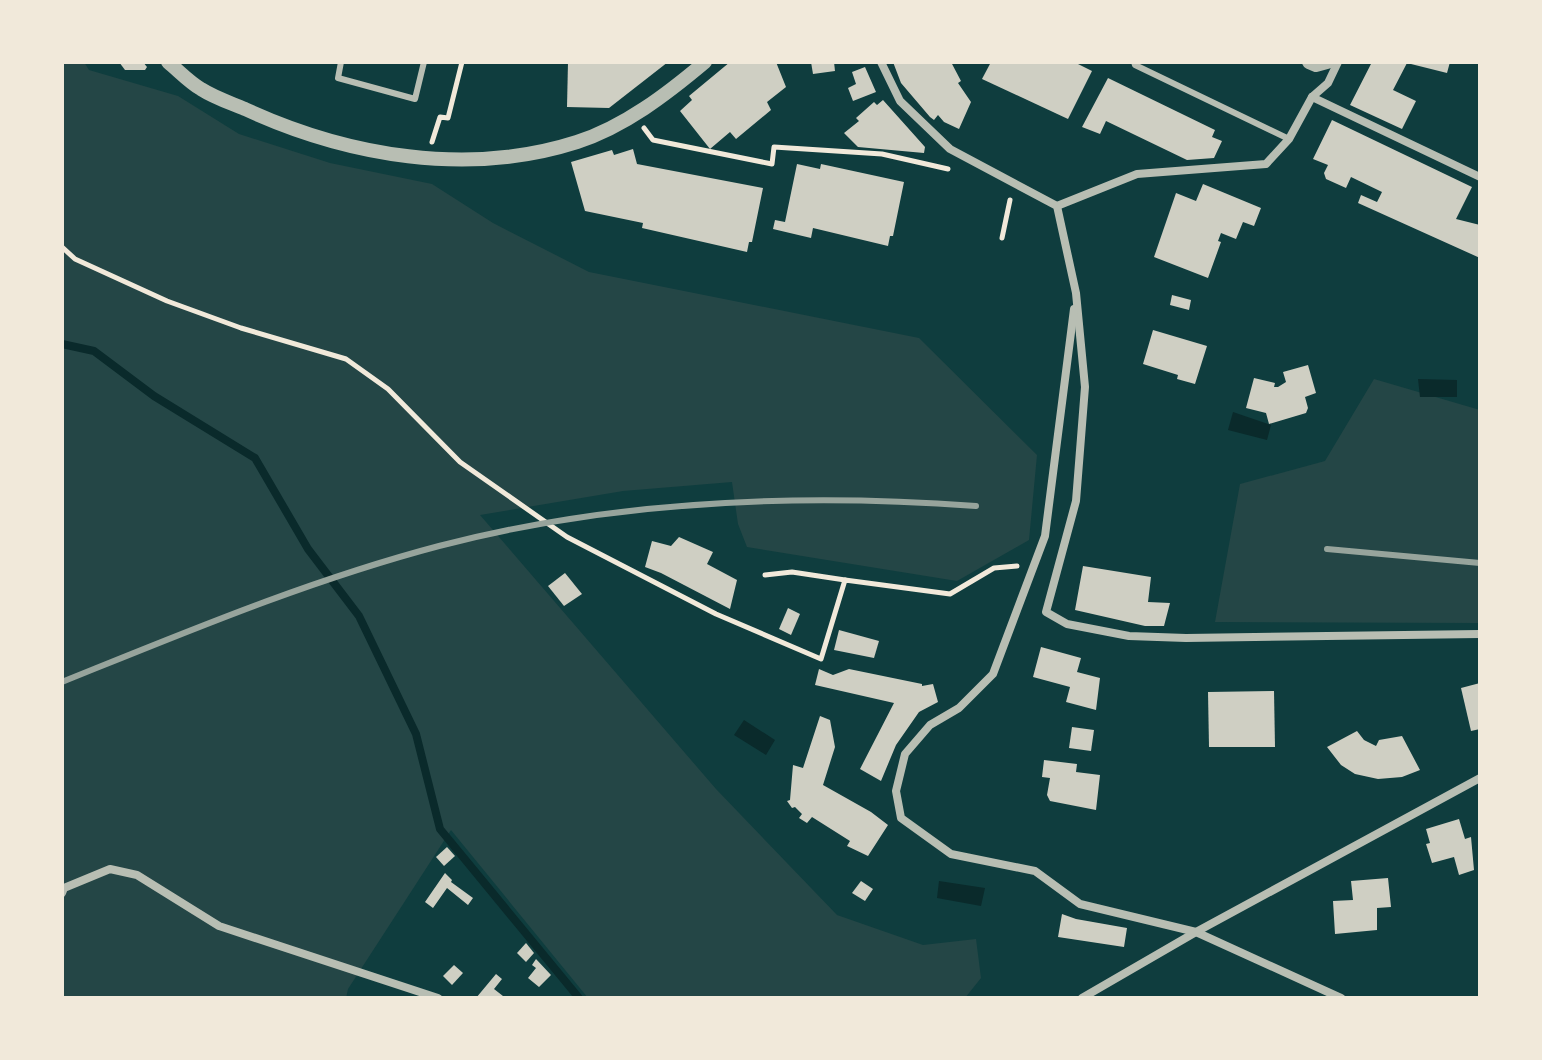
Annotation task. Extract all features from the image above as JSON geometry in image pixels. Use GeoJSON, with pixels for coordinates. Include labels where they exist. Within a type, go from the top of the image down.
{"type":"FeatureCollection","features":[{"type":"Feature","properties":{"kind":"street"},"geometry":{"type":"LineString","coordinates":[[168,62],[201,89],[275,123],[356,148],[411,157],[505,158],[578,142],[634,114],[673,89],[705,62]]}},
{"type":"Feature","properties":{"kind":"street"},"geometry":{"type":"LineString","coordinates":[[881,62],[900,101],[950,149],[1057,206],[1076,293],[1085,387],[1076,501],[1046,612],[1067,624],[1129,636],[1480,634]]}},
{"type":"Feature","properties":{"kind":"street"},"geometry":{"type":"LineString","coordinates":[[1057,206],[1137,174],[1266,164],[1289,139],[1312,97],[1328,83],[1338,62]]}},
{"type":"Feature","properties":{"kind":"street"},"geometry":{"type":"LineString","coordinates":[[1312,97],[1480,177]]}},
{"type":"Feature","properties":{"kind":"street"},"geometry":{"type":"LineString","coordinates":[[1076,293],[1045,536],[993,674],[959,708],[930,725],[905,754],[896,791],[901,818],[951,854],[1035,871],[1080,904],[1196,932],[1341,998]]}},
{"type":"Feature","properties":{"kind":"street"},"geometry":{"type":"LineString","coordinates":[[1082,998],[1196,932],[1480,778]]}},
{"type":"Feature","properties":{"kind":"street"},"geometry":{"type":"LineString","coordinates":[[63,890],[110,869],[137,875],[219,926],[438,998]]}},
{"type":"Feature","properties":{"kind":"lane"},"geometry":{"type":"LineString","coordinates":[[341,62],[338,78],[415,99],[424,62]]}},
{"type":"Feature","properties":{"kind":"lane"},"geometry":{"type":"LineString","coordinates":[[1134,62],[1289,139]]}},
{"type":"Feature","properties":{"kind":"path"},"geometry":{"type":"LineString","coordinates":[[432,142],[440,117],[448,118],[462,62]]}},
{"type":"Feature","properties":{"kind":"path"},"geometry":{"type":"LineString","coordinates":[[634,114],[653,140],[772,164],[774,147],[882,154],[958,170]]}},
{"type":"Feature","properties":{"kind":"path"},"geometry":{"type":"LineString","coordinates":[[998,193],[1011,201],[1002,238]]}},
{"type":"Feature","properties":{"kind":"path"},"geometry":{"type":"LineString","coordinates":[[62,247],[75,259],[167,301],[241,328],[346,359],[388,389],[460,462],[567,537],[716,614],[805,653],[821,659],[845,580]]}},
{"type":"Feature","properties":{"kind":"path"},"geometry":{"type":"LineString","coordinates":[[765,575],[792,572],[950,594],[994,568],[1034,565]]}},
{"type":"Feature","properties":{"kind":"shaded area"},"geometry":{"type":"Polygon","coordinates":[[[62,62],[84,62],[89,70],[178,96],[239,134],[330,163],[432,184],[493,223],[589,272],[919,338],[1037,455],[1029,540],[957,581],[747,547],[738,524],[732,482],[623,491],[480,515],[716,789],[837,915],[923,945],[976,939],[981,978],[965,998],[588,998],[451,830],[348,989],[346,998],[63,998],[62,62]]]}},
{"type":"Feature","properties":{"kind":"shaded area"},"geometry":{"type":"Polygon","coordinates":[[[1374,379],[1480,410],[1480,623],[1215,622],[1240,484],[1325,461],[1374,379]]]}},
{"type":"Feature","properties":{"kind":"shaded area"},"geometry":{"type":"Polygon","coordinates":[[[1418,379],[1457,380],[1457,397],[1420,397],[1418,379]]]}},
{"type":"Feature","properties":{"kind":"shaded area"},"geometry":{"type":"Polygon","coordinates":[[[1233,412],[1271,425],[1267,440],[1228,430],[1233,412]]]}},
{"type":"Feature","properties":{"kind":"shaded area"},"geometry":{"type":"Polygon","coordinates":[[[744,720],[775,740],[766,755],[734,735],[744,720]]]}},
{"type":"Feature","properties":{"kind":"shaded area"},"geometry":{"type":"Polygon","coordinates":[[[939,881],[985,888],[981,906],[937,898],[939,881]]]}},
{"type":"Feature","properties":{"kind":"building"},"geometry":{"type":"Polygon","coordinates":[[[119,62],[143,62],[147,67],[145,70],[125,70],[119,62]]]}},
{"type":"Feature","properties":{"kind":"building"},"geometry":{"type":"Polygon","coordinates":[[[568,62],[668,62],[609,108],[567,107],[568,62]]]}},
{"type":"Feature","properties":{"kind":"building"},"geometry":{"type":"Polygon","coordinates":[[[730,62],[776,62],[786,87],[767,102],[771,110],[736,139],[730,132],[710,149],[680,111],[692,100],[689,96],[730,62]]]}},
{"type":"Feature","properties":{"kind":"building"},"geometry":{"type":"Polygon","coordinates":[[[811,62],[834,62],[835,71],[813,74],[811,62]]]}},
{"type":"Feature","properties":{"kind":"building"},"geometry":{"type":"Polygon","coordinates":[[[893,62],[951,62],[961,81],[958,83],[971,102],[959,129],[944,122],[938,115],[934,120],[930,117],[901,83],[893,62]]]}},
{"type":"Feature","properties":{"kind":"building"},"geometry":{"type":"Polygon","coordinates":[[[991,62],[1074,62],[1092,71],[1068,119],[982,79],[991,62]]]}},
{"type":"Feature","properties":{"kind":"building"},"geometry":{"type":"Polygon","coordinates":[[[1372,62],[1450,62],[1447,73],[1407,63],[1393,90],[1416,101],[1402,129],[1350,105],[1372,62]]]}},
{"type":"Feature","properties":{"kind":"building"},"geometry":{"type":"Polygon","coordinates":[[[865,67],[876,92],[853,101],[848,88],[856,84],[852,72],[865,67]]]}},
{"type":"Feature","properties":{"kind":"building"},"geometry":{"type":"Polygon","coordinates":[[[1108,78],[1215,130],[1212,137],[1222,141],[1214,158],[1187,160],[1106,121],[1100,134],[1082,127],[1108,78]]]}},
{"type":"Feature","properties":{"kind":"building"},"geometry":{"type":"Polygon","coordinates":[[[883,100],[925,147],[924,153],[858,147],[844,133],[859,121],[856,118],[874,102],[877,105],[883,100]]]}},
{"type":"Feature","properties":{"kind":"building"},"geometry":{"type":"Polygon","coordinates":[[[1332,120],[1472,187],[1456,219],[1480,225],[1480,258],[1358,203],[1361,195],[1377,202],[1382,192],[1351,177],[1346,188],[1326,179],[1324,173],[1328,165],[1313,159],[1332,120]]]}},
{"type":"Feature","properties":{"kind":"building"},"geometry":{"type":"Polygon","coordinates":[[[633,149],[637,164],[763,188],[752,242],[749,242],[747,252],[642,228],[643,223],[585,211],[571,162],[612,150],[614,155],[633,149]]]}},
{"type":"Feature","properties":{"kind":"building"},"geometry":{"type":"Polygon","coordinates":[[[797,164],[820,169],[821,164],[904,182],[893,236],[890,236],[888,246],[813,228],[811,238],[773,229],[775,220],[785,222],[797,164]]]}},
{"type":"Feature","properties":{"kind":"building"},"geometry":{"type":"Polygon","coordinates":[[[1203,184],[1261,208],[1254,226],[1243,222],[1236,239],[1221,233],[1218,241],[1221,242],[1208,278],[1154,257],[1176,193],[1196,201],[1203,184]]]}},
{"type":"Feature","properties":{"kind":"building"},"geometry":{"type":"Polygon","coordinates":[[[1172,295],[1191,300],[1189,310],[1170,305],[1172,295]]]}},
{"type":"Feature","properties":{"kind":"building"},"geometry":{"type":"Polygon","coordinates":[[[1153,330],[1207,346],[1195,384],[1143,364],[1153,330]]]}},
{"type":"Feature","properties":{"kind":"building"},"geometry":{"type":"Polygon","coordinates":[[[1308,365],[1316,393],[1305,397],[1306,413],[1269,424],[1266,413],[1246,408],[1254,378],[1275,383],[1274,387],[1278,387],[1286,382],[1283,372],[1308,365]]]}},
{"type":"Feature","properties":{"kind":"building"},"geometry":{"type":"Polygon","coordinates":[[[679,537],[713,552],[707,564],[737,580],[730,609],[645,567],[652,541],[671,546],[679,537]]]}},
{"type":"Feature","properties":{"kind":"building"},"geometry":{"type":"Polygon","coordinates":[[[1083,566],[1151,577],[1148,602],[1170,603],[1164,626],[1145,626],[1075,610],[1083,566]]]}},
{"type":"Feature","properties":{"kind":"building"},"geometry":{"type":"Polygon","coordinates":[[[565,573],[582,594],[564,606],[548,586],[565,573]]]}},
{"type":"Feature","properties":{"kind":"building"},"geometry":{"type":"Polygon","coordinates":[[[788,608],[800,614],[791,635],[779,629],[788,608]]]}},
{"type":"Feature","properties":{"kind":"building"},"geometry":{"type":"Polygon","coordinates":[[[839,630],[879,641],[874,658],[834,650],[839,630]]]}},
{"type":"Feature","properties":{"kind":"building"},"geometry":{"type":"Polygon","coordinates":[[[1041,647],[1081,658],[1077,672],[1100,678],[1096,710],[1066,702],[1070,687],[1033,677],[1041,647]]]}},
{"type":"Feature","properties":{"kind":"building"},"geometry":{"type":"Polygon","coordinates":[[[819,669],[833,675],[849,669],[922,686],[933,684],[938,702],[919,712],[896,745],[881,781],[860,769],[894,703],[815,685],[819,669]]]}},
{"type":"Feature","properties":{"kind":"building"},"geometry":{"type":"Polygon","coordinates":[[[1480,683],[1480,729],[1471,731],[1461,688],[1480,683]]]}},
{"type":"Feature","properties":{"kind":"building"},"geometry":{"type":"Polygon","coordinates":[[[1274,691],[1275,747],[1209,747],[1208,692],[1274,691]]]}},
{"type":"Feature","properties":{"kind":"building"},"geometry":{"type":"Polygon","coordinates":[[[820,716],[830,720],[835,747],[823,785],[888,825],[868,856],[847,846],[850,841],[812,817],[807,823],[799,818],[802,814],[787,801],[790,800],[793,765],[803,768],[820,716]]]}},
{"type":"Feature","properties":{"kind":"building"},"geometry":{"type":"Polygon","coordinates":[[[1072,727],[1094,730],[1091,751],[1069,748],[1072,727]]]}},
{"type":"Feature","properties":{"kind":"building"},"geometry":{"type":"Polygon","coordinates":[[[1357,731],[1364,740],[1376,746],[1379,740],[1402,736],[1420,770],[1402,777],[1378,779],[1355,774],[1341,765],[1327,747],[1357,731]]]}},
{"type":"Feature","properties":{"kind":"building"},"geometry":{"type":"Polygon","coordinates":[[[1044,760],[1077,764],[1076,772],[1100,775],[1096,810],[1050,801],[1047,795],[1050,778],[1042,777],[1044,760]]]}},
{"type":"Feature","properties":{"kind":"building"},"geometry":{"type":"Polygon","coordinates":[[[1459,819],[1465,839],[1471,837],[1474,870],[1459,875],[1454,857],[1432,863],[1426,844],[1430,843],[1426,829],[1459,819]]]}},
{"type":"Feature","properties":{"kind":"building"},"geometry":{"type":"Polygon","coordinates":[[[447,847],[455,856],[444,866],[436,857],[447,847]]]}},
{"type":"Feature","properties":{"kind":"building"},"geometry":{"type":"Polygon","coordinates":[[[445,873],[451,882],[473,898],[468,905],[447,888],[433,908],[425,902],[445,873]]]}},
{"type":"Feature","properties":{"kind":"building"},"geometry":{"type":"Polygon","coordinates":[[[1388,878],[1391,907],[1377,908],[1377,930],[1335,934],[1333,901],[1353,900],[1351,881],[1388,878]]]}},
{"type":"Feature","properties":{"kind":"building"},"geometry":{"type":"Polygon","coordinates":[[[861,881],[873,889],[865,901],[852,893],[861,881]]]}},
{"type":"Feature","properties":{"kind":"building"},"geometry":{"type":"Polygon","coordinates":[[[1062,914],[1127,928],[1124,947],[1058,937],[1062,914]]]}},
{"type":"Feature","properties":{"kind":"building"},"geometry":{"type":"Polygon","coordinates":[[[526,943],[534,953],[526,962],[517,953],[526,943]]]}},
{"type":"Feature","properties":{"kind":"building"},"geometry":{"type":"Polygon","coordinates":[[[536,959],[551,975],[539,987],[528,978],[536,968],[532,965],[536,959]]]}},
{"type":"Feature","properties":{"kind":"building"},"geometry":{"type":"Polygon","coordinates":[[[454,965],[463,973],[452,985],[443,976],[454,965]]]}},
{"type":"Feature","properties":{"kind":"building"},"geometry":{"type":"Polygon","coordinates":[[[496,974],[502,979],[494,989],[503,996],[476,998],[496,974]]]}},
{"type":"Feature","properties":{"kind":"waterway"},"geometry":{"type":"LineString","coordinates":[[62,344],[94,351],[154,396],[255,458],[308,549],[359,616],[416,734],[440,829],[579,998]]}},
{"type":"Feature","properties":{"kind":"railway"},"geometry":{"type":"LineString","coordinates":[[62,682],[249,608],[343,575],[439,546],[505,531],[572,519],[706,504],[841,500],[976,506]]}},
{"type":"Feature","properties":{"kind":"railway"},"geometry":{"type":"LineString","coordinates":[[1327,549],[1480,563]]}}]}
